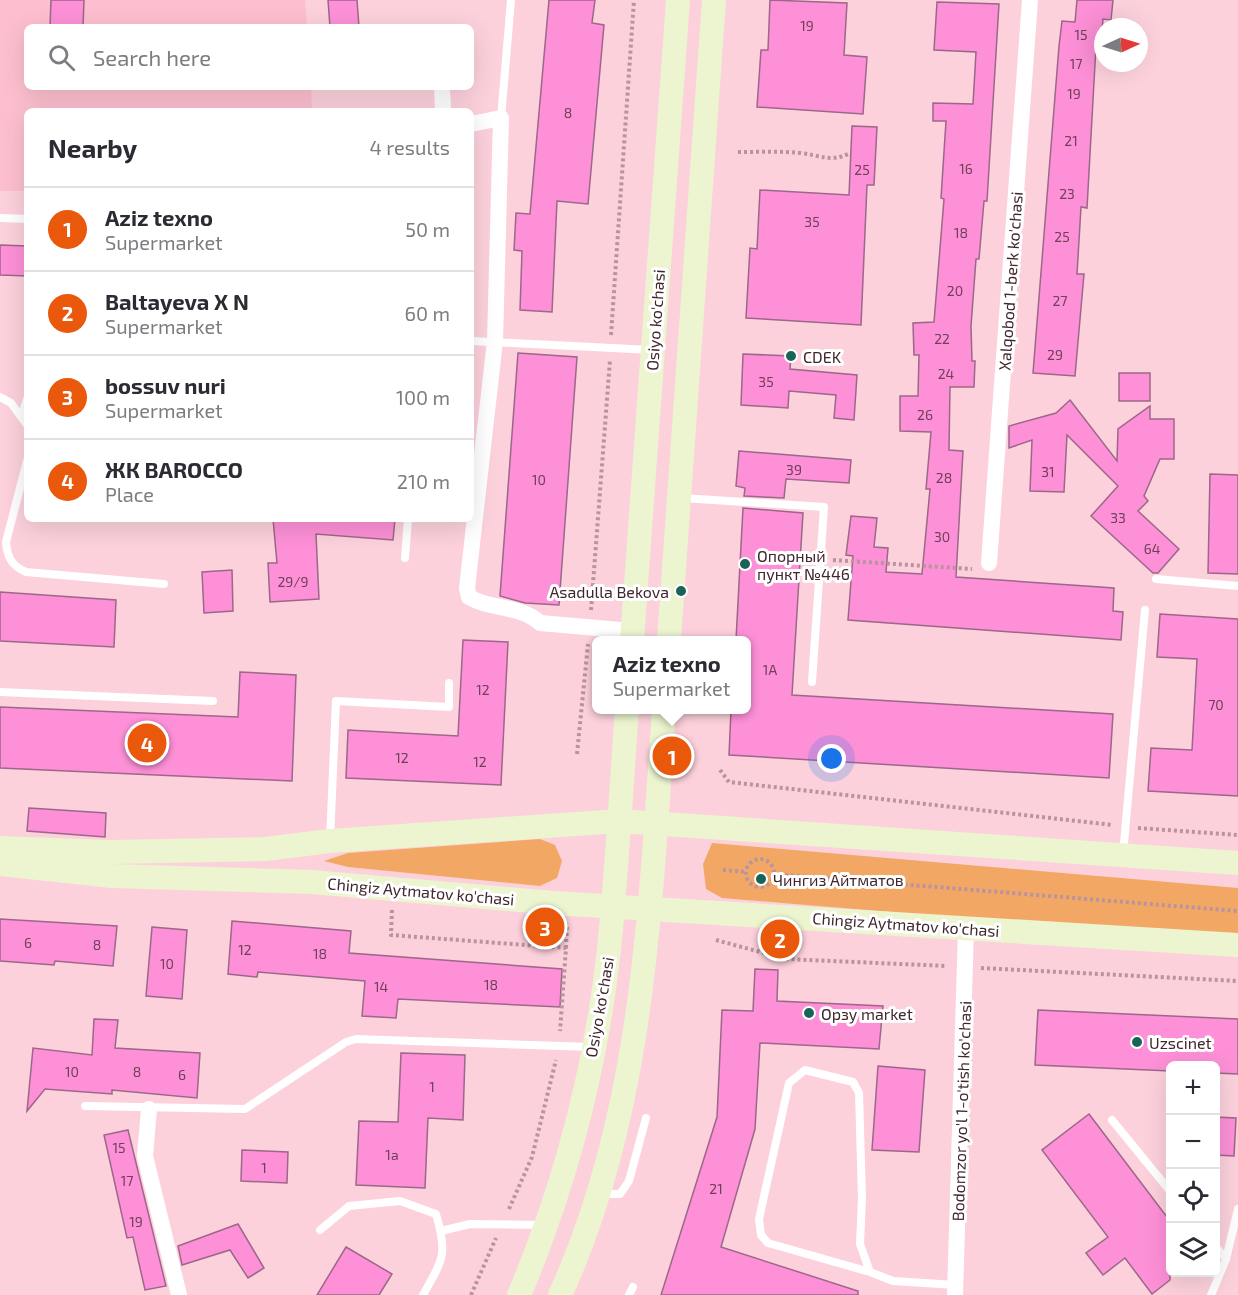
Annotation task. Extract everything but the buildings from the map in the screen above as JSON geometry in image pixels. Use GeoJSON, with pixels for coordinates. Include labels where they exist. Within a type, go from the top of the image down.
{"type":"FeatureCollection","features":[{"type":"Feature","properties":{"kind":"main road","name":"Osiyo ko'chasi"},"geometry":{"type":"LineString","coordinates":[[632,636],[678,0]]}},
{"type":"Feature","properties":{"kind":"main road"},"geometry":{"type":"LineString","coordinates":[[669,636],[714,0]]}},
{"type":"Feature","properties":{"kind":"main road","name":"Osiyo ko'chasi"},"geometry":{"type":"LineString","coordinates":[[519,1295],[547,1225],[567,1160],[604,984],[613,906],[627,714]]}},
{"type":"Feature","properties":{"kind":"main road"},"geometry":{"type":"LineString","coordinates":[[560,1295],[598,1195],[620,1114],[630,1062],[643,977],[650,908],[664,714]]}},
{"type":"Feature","properties":{"kind":"main road"},"geometry":{"type":"LineString","coordinates":[[0,848],[122,852],[266,849],[321,842],[618,822],[1238,863]]}},
{"type":"Feature","properties":{"kind":"main road"},"geometry":{"type":"LineString","coordinates":[[312,882],[301,873],[297,861],[302,850],[321,842]]}},
{"type":"Feature","properties":{"kind":"main road","name":"Chingiz Aytmatov ko'chasi"},"geometry":{"type":"LineString","coordinates":[[0,864],[112,876],[312,882],[613,906],[1238,945]]}},
{"type":"Feature","properties":{"kind":"street","name":"Xalqobod 1-berk ko'chasi"},"geometry":{"type":"LineString","coordinates":[[989,563],[1030,0]]}},
{"type":"Feature","properties":{"kind":"street"},"geometry":{"type":"LineString","coordinates":[[442,90],[443,108]]}},
{"type":"Feature","properties":{"kind":"street"},"geometry":{"type":"LineString","coordinates":[[474,123],[501,118],[495,341],[467,588],[469,597],[479,603],[531,615],[540,623],[590,627],[632,636]]}},
{"type":"Feature","properties":{"kind":"street","name":"Bodomzor yo'l 1-o'tish ko'chasi"},"geometry":{"type":"LineString","coordinates":[[955,1290],[966,928]]}},
{"type":"Feature","properties":{"kind":"street"},"geometry":{"type":"LineString","coordinates":[[149,1109],[145,1156],[179,1295]]}},
{"type":"Feature","properties":{"kind":"lane"},"geometry":{"type":"LineString","coordinates":[[501,118],[511,0]]}},
{"type":"Feature","properties":{"kind":"lane"},"geometry":{"type":"LineString","coordinates":[[0,218],[24,219]]}},
{"type":"Feature","properties":{"kind":"lane"},"geometry":{"type":"LineString","coordinates":[[474,341],[653,350]]}},
{"type":"Feature","properties":{"kind":"lane"},"geometry":{"type":"LineString","coordinates":[[0,398],[11,403],[24,419]]}},
{"type":"Feature","properties":{"kind":"lane"},"geometry":{"type":"LineString","coordinates":[[22,415],[24,409]]}},
{"type":"Feature","properties":{"kind":"lane"},"geometry":{"type":"LineString","coordinates":[[24,473],[6,542],[7,552],[17,568],[26,572],[164,584]]}},
{"type":"Feature","properties":{"kind":"lane"},"geometry":{"type":"LineString","coordinates":[[679,497],[824,507],[812,682]]}},
{"type":"Feature","properties":{"kind":"lane"},"geometry":{"type":"LineString","coordinates":[[405,558],[408,522]]}},
{"type":"Feature","properties":{"kind":"lane"},"geometry":{"type":"LineString","coordinates":[[1156,579],[1238,586]]}},
{"type":"Feature","properties":{"kind":"lane"},"geometry":{"type":"LineString","coordinates":[[1123,855],[1145,610]]}},
{"type":"Feature","properties":{"kind":"lane"},"geometry":{"type":"LineString","coordinates":[[321,842],[336,700],[449,707],[449,684]]}},
{"type":"Feature","properties":{"kind":"lane"},"geometry":{"type":"LineString","coordinates":[[0,692],[213,700]]}},
{"type":"Feature","properties":{"kind":"lane"},"geometry":{"type":"LineString","coordinates":[[85,1106],[149,1109],[245,1108],[346,1042],[356,1039],[592,1047]]}},
{"type":"Feature","properties":{"kind":"lane"},"geometry":{"type":"LineString","coordinates":[[870,1272],[860,1244],[862,1198],[859,1093],[853,1082],[805,1070],[789,1083],[759,1219],[761,1235],[768,1243],[870,1272],[893,1281],[955,1290]]}},
{"type":"Feature","properties":{"kind":"lane"},"geometry":{"type":"LineString","coordinates":[[598,1195],[620,1194],[629,1181],[646,1118]]}},
{"type":"Feature","properties":{"kind":"lane"},"geometry":{"type":"LineString","coordinates":[[1112,1120],[1166,1186]]}},
{"type":"Feature","properties":{"kind":"lane"},"geometry":{"type":"LineString","coordinates":[[320,1230],[348,1206],[400,1201],[436,1214],[444,1242],[440,1264],[423,1295]]}},
{"type":"Feature","properties":{"kind":"lane"},"geometry":{"type":"LineString","coordinates":[[1211,1295],[1226,1259],[1238,1209]]}},
{"type":"Feature","properties":{"kind":"lane"},"geometry":{"type":"LineString","coordinates":[[441,1231],[470,1224],[547,1225]]}},
{"type":"Feature","properties":{"kind":"lane"},"geometry":{"type":"LineString","coordinates":[[1220,1252],[1226,1259]]}},
{"type":"Feature","properties":{"kind":"path"},"geometry":{"type":"LineString","coordinates":[[577,754],[590,627],[634,0]]}},
{"type":"Feature","properties":{"kind":"path"},"geometry":{"type":"LineString","coordinates":[[738,152],[802,153],[826,160],[841,158],[850,153]]}},
{"type":"Feature","properties":{"kind":"path"},"geometry":{"type":"LineString","coordinates":[[820,560],[988,570],[989,563]]}},
{"type":"Feature","properties":{"kind":"path"},"geometry":{"type":"LineString","coordinates":[[720,770],[729,782],[1126,827],[1238,835]]}},
{"type":"Feature","properties":{"kind":"path"},"geometry":{"type":"LineString","coordinates":[[746,872],[752,861],[760,859],[768,862],[773,874]]}},
{"type":"Feature","properties":{"kind":"path"},"geometry":{"type":"LineString","coordinates":[[723,870],[746,872]]}},
{"type":"Feature","properties":{"kind":"path"},"geometry":{"type":"LineString","coordinates":[[746,872],[750,882],[757,886],[766,885],[773,874]]}},
{"type":"Feature","properties":{"kind":"path"},"geometry":{"type":"LineString","coordinates":[[773,874],[1238,911]]}},
{"type":"Feature","properties":{"kind":"path"},"geometry":{"type":"LineString","coordinates":[[566,948],[567,921]]}},
{"type":"Feature","properties":{"kind":"shaded area"},"geometry":{"type":"Polygon","coordinates":[[[0,0],[305,0],[307,24],[24,24],[24,90],[311,90],[312,108],[24,108],[24,191],[0,191],[0,0]]]}},
{"type":"Feature","properties":{"kind":"shaded area"},"geometry":{"type":"Polygon","coordinates":[[[540,839],[555,845],[562,861],[557,878],[540,886],[348,867],[324,861],[348,853],[540,839]]]}},
{"type":"Feature","properties":{"kind":"shaded area"},"geometry":{"type":"Polygon","coordinates":[[[712,843],[1238,888],[1238,935],[951,917],[722,898],[706,889],[703,864],[712,843]]]}},
{"type":"Feature","properties":{"kind":"place","name":"CDEK"},"geometry":{"type":"Point","coordinates":[791,356]}},
{"type":"Feature","properties":{"kind":"place","name":"Опорный пункт №446"},"geometry":{"type":"Point","coordinates":[745,564]}},
{"type":"Feature","properties":{"kind":"place","name":"Asadulla Bekova"},"geometry":{"type":"Point","coordinates":[681,591]}},
{"type":"Feature","properties":{"kind":"place","name":"ЖК BAROCCO"},"geometry":{"type":"Point","coordinates":[147,743]}},
{"type":"Feature","properties":{"kind":"place","name":"Aziz texno"},"geometry":{"type":"Point","coordinates":[672,756]}},
{"type":"Feature","properties":{"kind":"place","name":"Чингиз Айтматов"},"geometry":{"type":"Point","coordinates":[761,879]}},
{"type":"Feature","properties":{"kind":"place","name":"bossuv nuri"},"geometry":{"type":"Point","coordinates":[545,927]}},
{"type":"Feature","properties":{"kind":"place","name":"Baltayeva X N"},"geometry":{"type":"Point","coordinates":[780,939]}},
{"type":"Feature","properties":{"kind":"place","name":"Орзу market"},"geometry":{"type":"Point","coordinates":[809,1013]}},
{"type":"Feature","properties":{"kind":"place","name":"Uzscinet"},"geometry":{"type":"Point","coordinates":[1137,1042]}}]}
